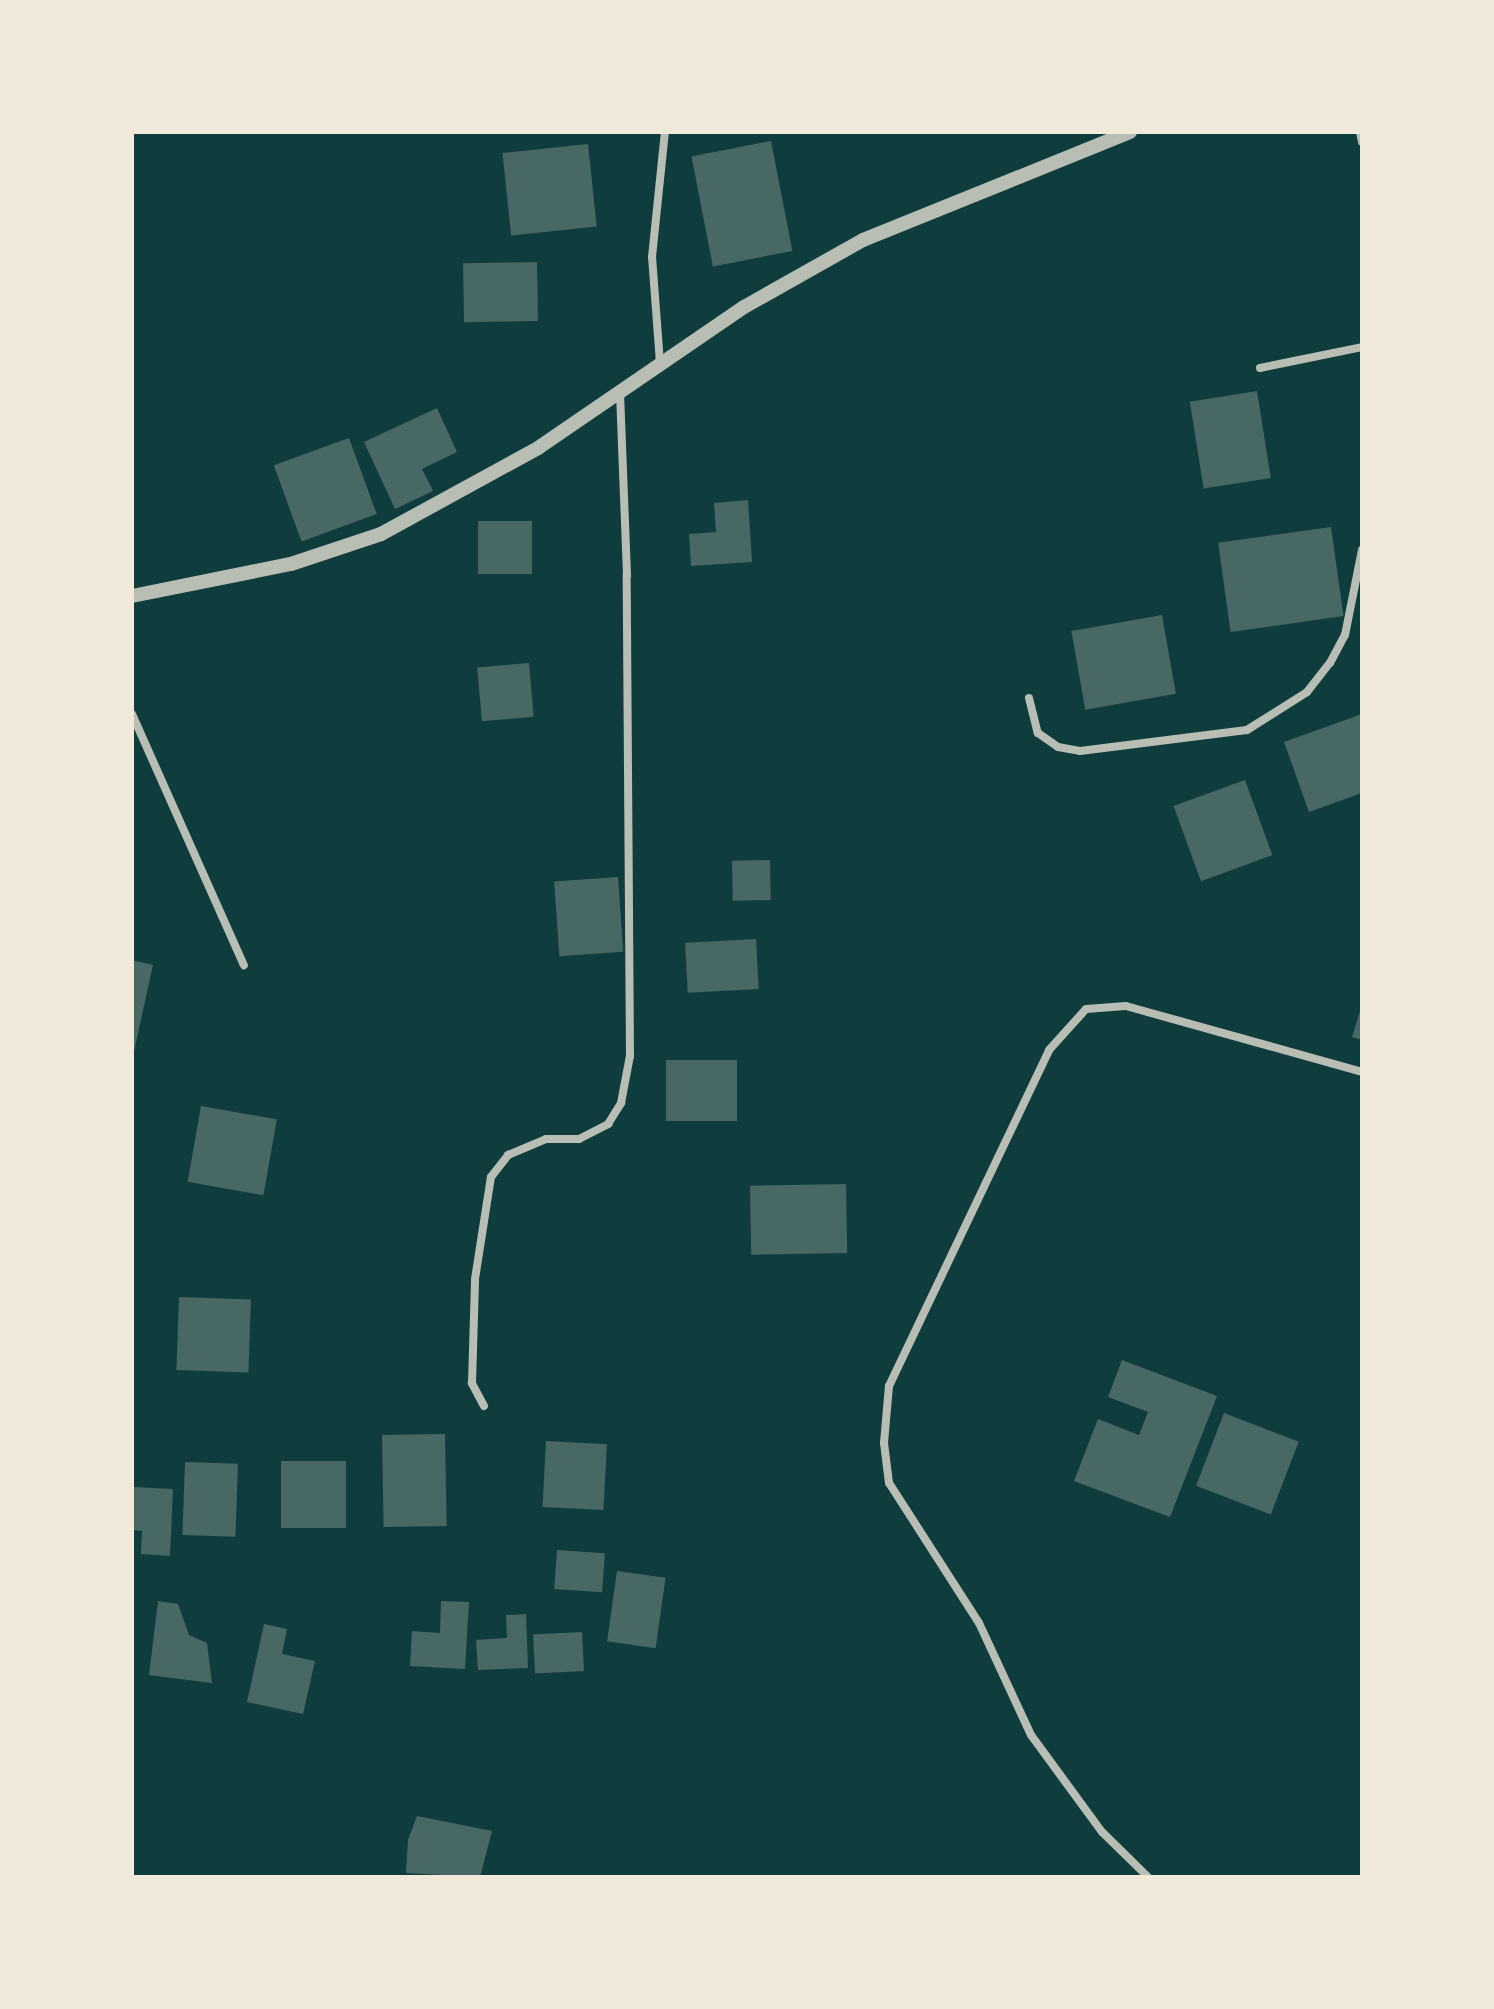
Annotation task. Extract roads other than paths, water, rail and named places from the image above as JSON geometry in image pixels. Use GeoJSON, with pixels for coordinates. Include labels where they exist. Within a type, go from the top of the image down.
{"type":"FeatureCollection","features":[{"type":"Feature","properties":{"kind":"street"},"geometry":{"type":"LineString","coordinates":[[660,363],[652,257],[665,132]]}},
{"type":"Feature","properties":{"kind":"street"},"geometry":{"type":"LineString","coordinates":[[132,596],[291,564],[381,534],[538,448],[744,307],[863,240],[1130,132]]}},
{"type":"Feature","properties":{"kind":"street"},"geometry":{"type":"LineString","coordinates":[[1360,132],[1362,142]]}},
{"type":"Feature","properties":{"kind":"street"},"geometry":{"type":"LineString","coordinates":[[1260,368],[1362,347]]}},
{"type":"Feature","properties":{"kind":"street"},"geometry":{"type":"LineString","coordinates":[[484,1406],[472,1383],[475,1279],[491,1177],[508,1155],[546,1139],[579,1139],[608,1124],[621,1103],[630,1056],[627,575],[620,389]]}},
{"type":"Feature","properties":{"kind":"street"},"geometry":{"type":"LineString","coordinates":[[1029,698],[1038,733],[1058,747],[1080,751],[1247,730],[1307,692],[1330,663],[1345,635],[1362,550]]}},
{"type":"Feature","properties":{"kind":"street"},"geometry":{"type":"LineString","coordinates":[[132,714],[244,965]]}},
{"type":"Feature","properties":{"kind":"street"},"geometry":{"type":"LineString","coordinates":[[1148,1877],[1102,1832],[1031,1735],[979,1623],[889,1483],[884,1443],[889,1386],[1049,1050],[1086,1009],[1126,1006],[1362,1072]]}}]}
